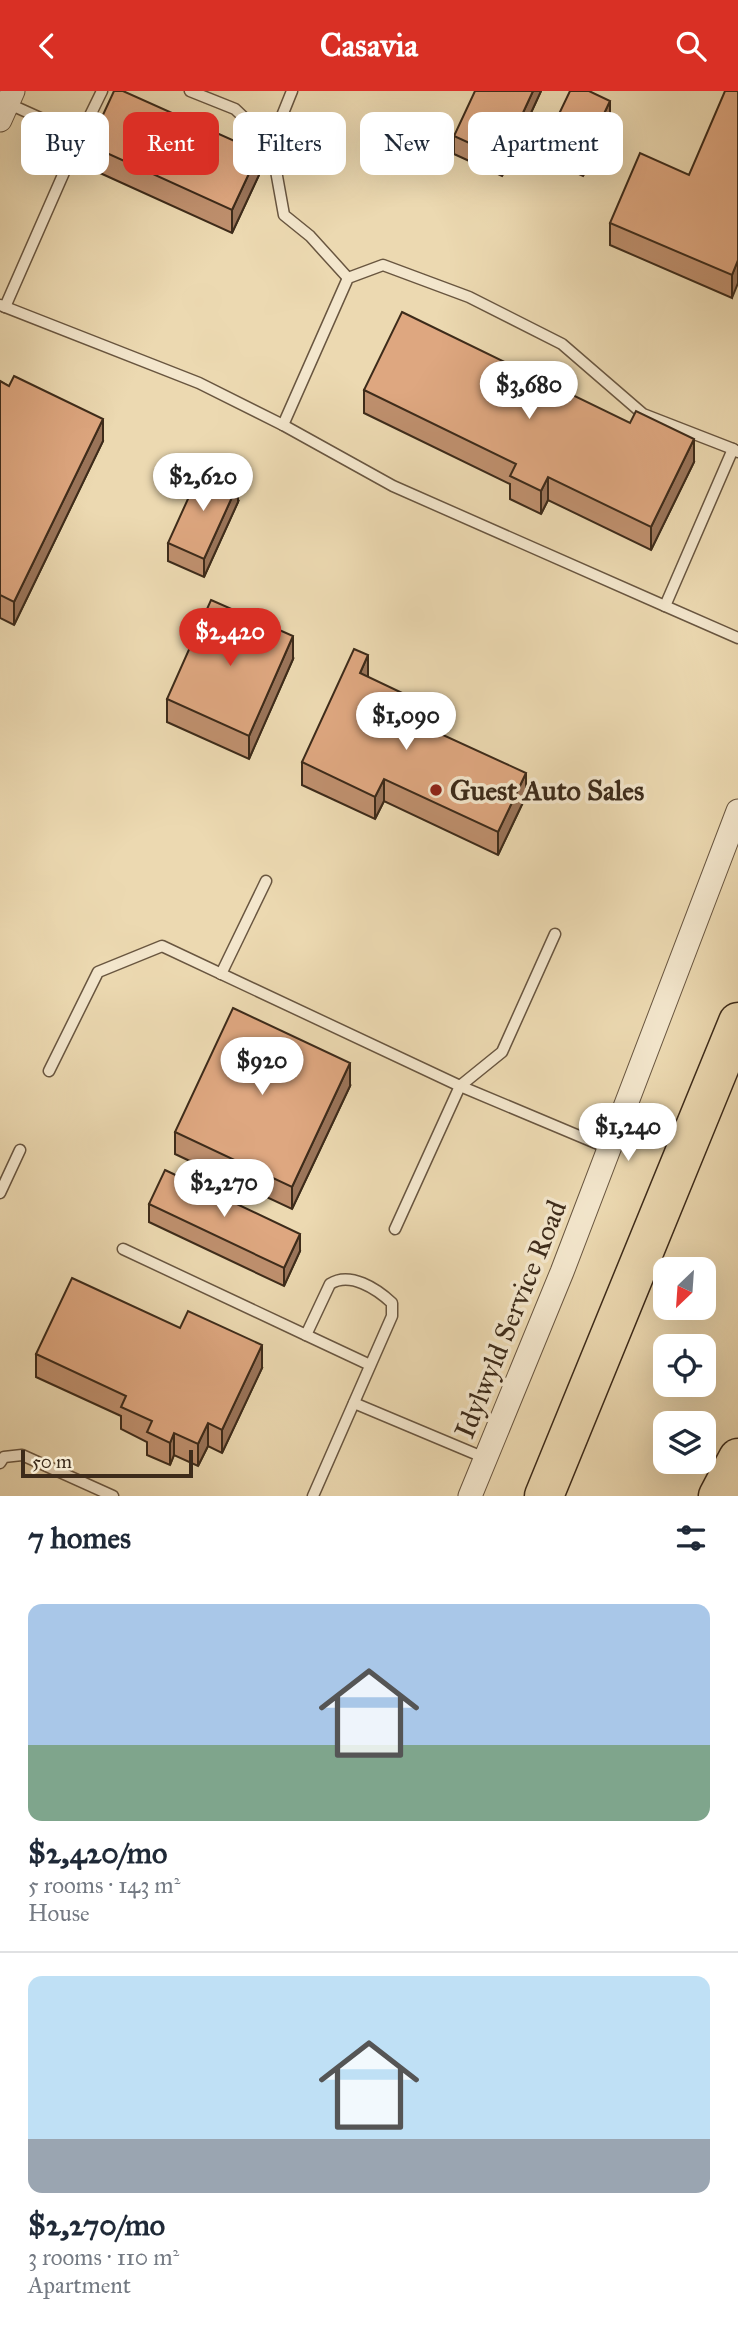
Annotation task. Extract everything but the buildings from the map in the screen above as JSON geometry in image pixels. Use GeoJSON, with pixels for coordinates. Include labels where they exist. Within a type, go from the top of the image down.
{"type":"FeatureCollection","features":[{"type":"Feature","properties":{"kind":"highway"},"geometry":{"type":"LineString","coordinates":[[544,1496],[738,1022]]}},
{"type":"Feature","properties":{"kind":"highway"},"geometry":{"type":"LineString","coordinates":[[718,1496],[738,1458]]}},
{"type":"Feature","properties":{"kind":"street","name":"Idylwyld Service Road"},"geometry":{"type":"LineString","coordinates":[[470,1496],[562,1272],[738,811]]}},
{"type":"Feature","properties":{"kind":"lane"},"geometry":{"type":"LineString","coordinates":[[92,112],[102,91]]}},
{"type":"Feature","properties":{"kind":"lane"},"geometry":{"type":"LineString","coordinates":[[190,91],[238,112]]}},
{"type":"Feature","properties":{"kind":"lane"},"geometry":{"type":"LineString","coordinates":[[284,112],[292,91]]}},
{"type":"Feature","properties":{"kind":"lane"},"geometry":{"type":"LineString","coordinates":[[7,105],[23,112]]}},
{"type":"Feature","properties":{"kind":"lane"},"geometry":{"type":"LineString","coordinates":[[62,175],[3,306],[199,383],[283,425],[393,487],[738,638]]}},
{"type":"Feature","properties":{"kind":"lane"},"geometry":{"type":"LineString","coordinates":[[277,175],[284,215],[310,236],[348,278]]}},
{"type":"Feature","properties":{"kind":"lane"},"geometry":{"type":"LineString","coordinates":[[283,425],[348,278],[383,265],[469,297],[562,344],[643,414],[735,450],[665,606]]}},
{"type":"Feature","properties":{"kind":"lane"},"geometry":{"type":"LineString","coordinates":[[221,974],[266,881]]}},
{"type":"Feature","properties":{"kind":"lane"},"geometry":{"type":"LineString","coordinates":[[395,1229],[460,1086],[502,1052],[555,934]]}},
{"type":"Feature","properties":{"kind":"lane"},"geometry":{"type":"LineString","coordinates":[[48,1071],[98,972],[162,946],[460,1086],[610,1149]]}},
{"type":"Feature","properties":{"kind":"lane"},"geometry":{"type":"LineString","coordinates":[[0,1193],[20,1150]]}},
{"type":"Feature","properties":{"kind":"lane"},"geometry":{"type":"LineString","coordinates":[[123,1249],[370,1365]]}},
{"type":"Feature","properties":{"kind":"lane"},"geometry":{"type":"LineString","coordinates":[[306,1335],[330,1284],[338,1279],[349,1278],[381,1293],[393,1303],[392,1316],[313,1496]]}},
{"type":"Feature","properties":{"kind":"lane"},"geometry":{"type":"LineString","coordinates":[[354,1403],[485,1458]]}},
{"type":"Feature","properties":{"kind":"lane"},"geometry":{"type":"LineString","coordinates":[[0,1463],[4,1457],[22,1455],[113,1496]]}},
{"type":"Feature","properties":{"kind":"place","name":"Guest Auto Sales"},"geometry":{"type":"Point","coordinates":[436,790]}}]}
